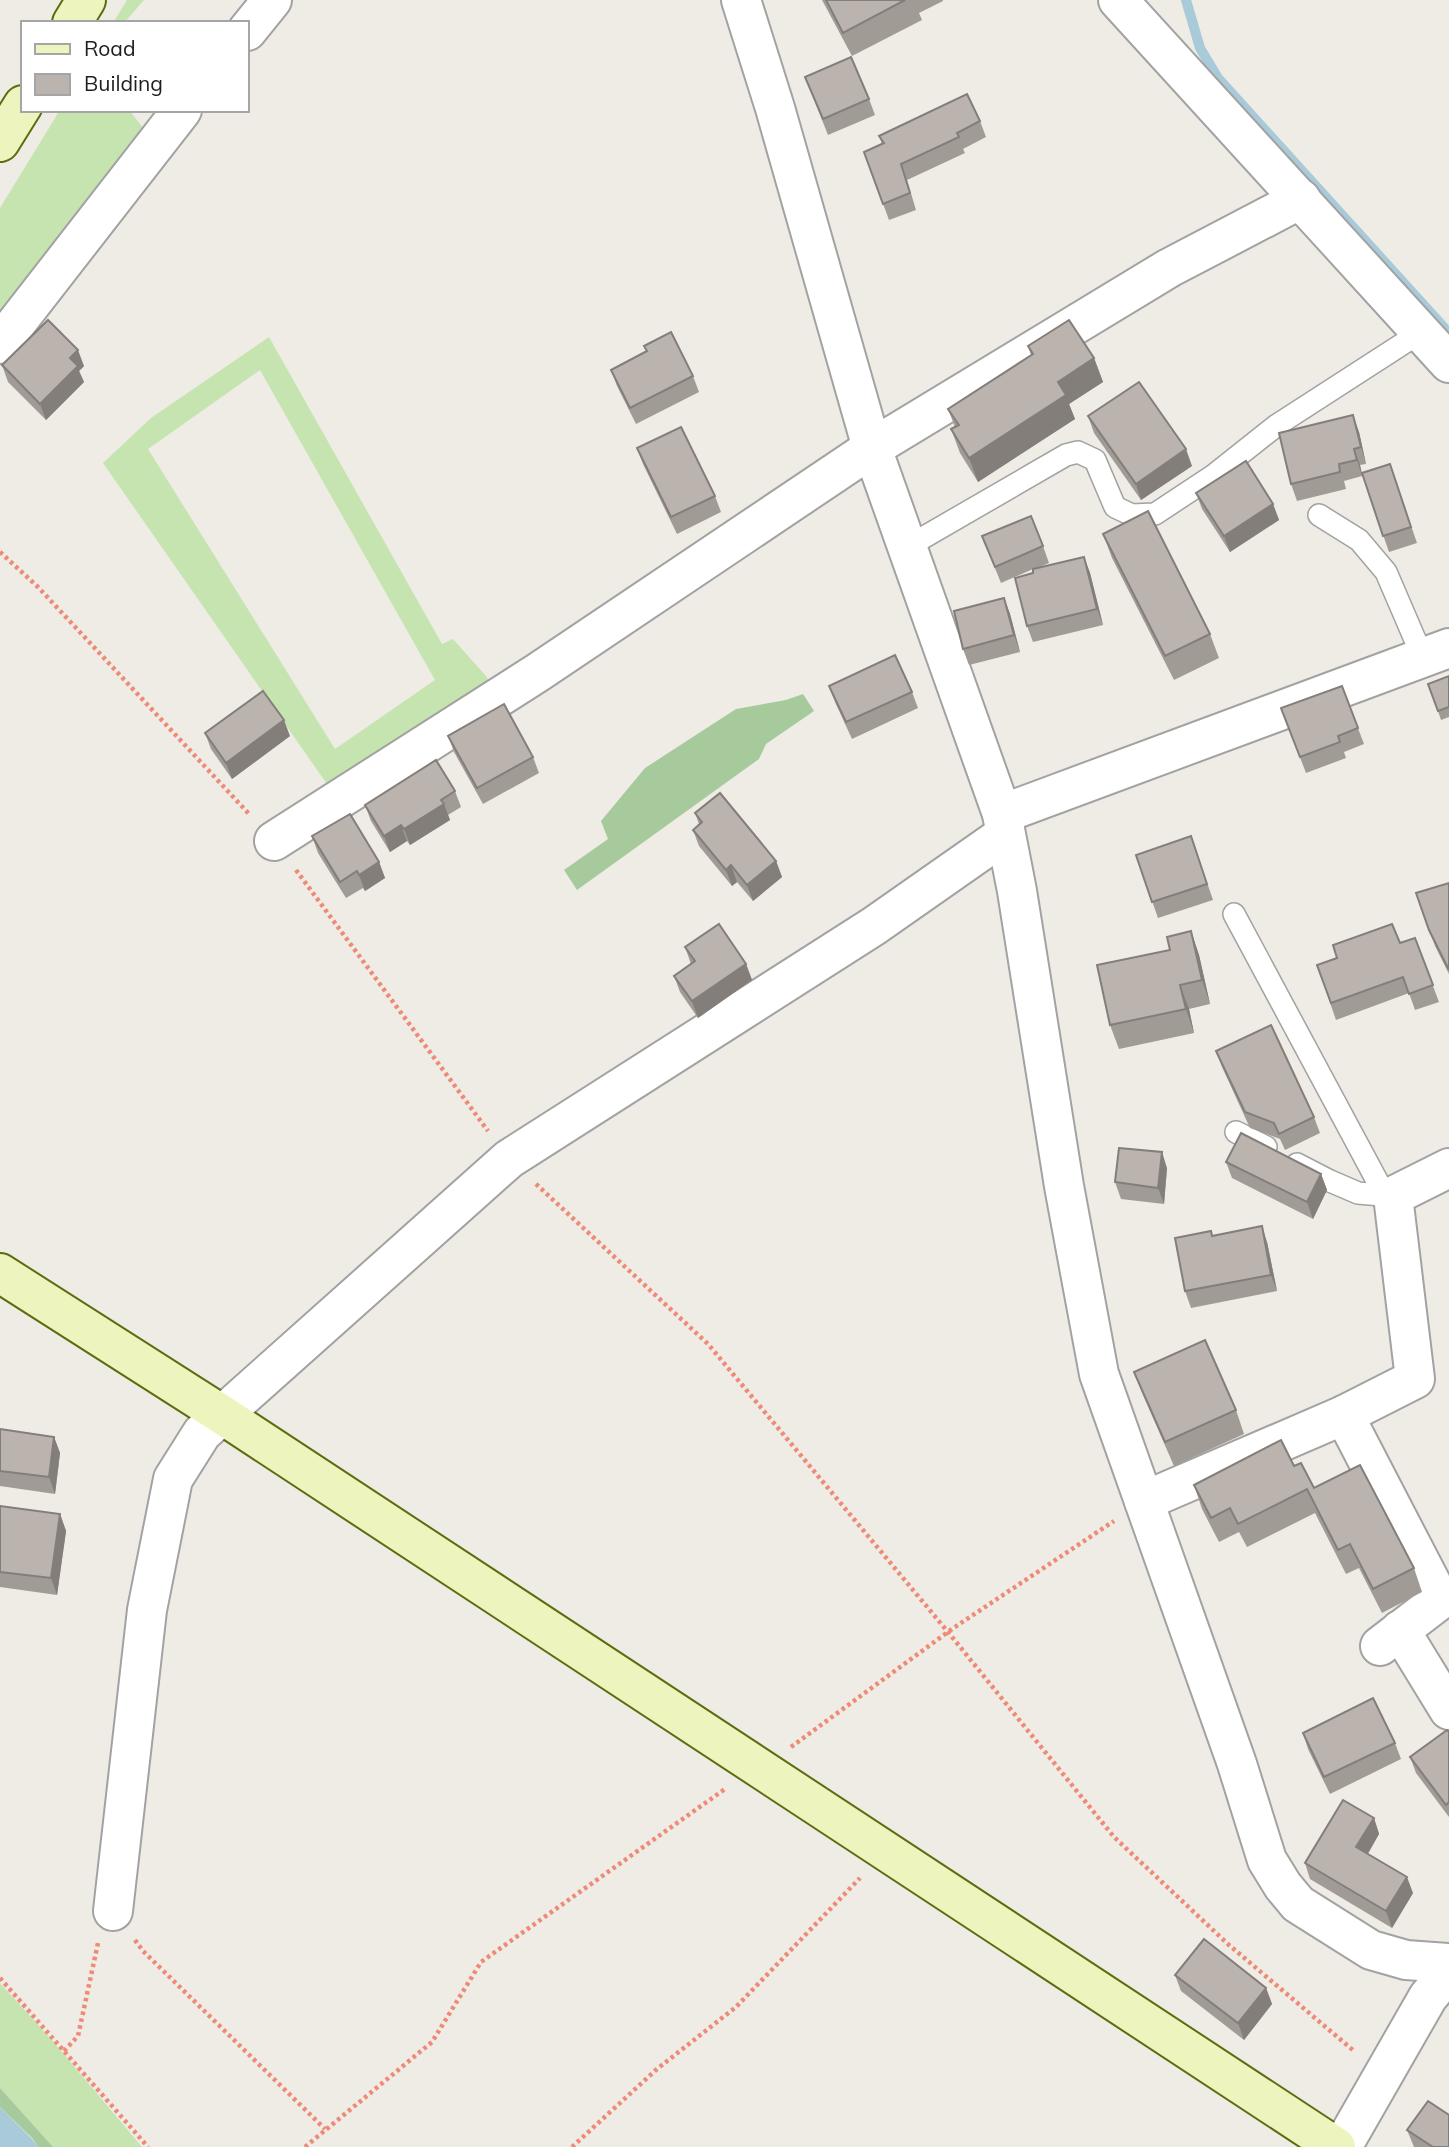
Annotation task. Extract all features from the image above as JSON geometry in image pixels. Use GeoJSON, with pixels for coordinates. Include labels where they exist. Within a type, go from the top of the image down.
{"type":"FeatureCollection","features":[{"type":"Feature","properties":{"kind":"street"},"geometry":{"type":"LineString","coordinates":[[73,21],[86,0]]}},
{"type":"Feature","properties":{"kind":"street"},"geometry":{"type":"LineString","coordinates":[[248,30],[272,0]]}},
{"type":"Feature","properties":{"kind":"street"},"geometry":{"type":"LineString","coordinates":[[741,0],[775,108],[872,448],[1003,825],[1017,891],[1064,1186],[1099,1374],[1237,1763],[1267,1860],[1298,1904],[1371,1950],[1406,1960],[1449,1963]]}},
{"type":"Feature","properties":{"kind":"street"},"geometry":{"type":"LineString","coordinates":[[1118,0],[1449,363]]}},
{"type":"Feature","properties":{"kind":"street"},"geometry":{"type":"LineString","coordinates":[[0,142],[21,108]]}},
{"type":"Feature","properties":{"kind":"street"},"geometry":{"type":"LineString","coordinates":[[0,344],[180,112]]}},
{"type":"Feature","properties":{"kind":"street"},"geometry":{"type":"LineString","coordinates":[[274,841],[537,673],[872,448],[1169,268],[1301,199]]}},
{"type":"Feature","properties":{"kind":"street"},"geometry":{"type":"LineString","coordinates":[[113,1911],[147,1610],[173,1479],[202,1433],[221,1414],[509,1159],[874,926],[1003,825],[1436,653]]}},
{"type":"Feature","properties":{"kind":"street"},"geometry":{"type":"LineString","coordinates":[[1144,1501],[1344,1415],[1415,1379],[1393,1196],[1449,1168]]}},
{"type":"Feature","properties":{"kind":"street"},"geometry":{"type":"LineString","coordinates":[[0,1273],[221,1414],[1339,2147],[1428,1997],[1449,1972]]}},
{"type":"Feature","properties":{"kind":"street"},"geometry":{"type":"LineString","coordinates":[[1344,1415],[1440,1600],[1390,1638],[1449,1710]]}},
{"type":"Feature","properties":{"kind":"lane"},"geometry":{"type":"LineString","coordinates":[[907,547],[1066,456],[1078,452],[1094,460],[1115,508],[1132,516],[1155,514],[1214,475],[1277,425],[1421,332]]}},
{"type":"Feature","properties":{"kind":"lane"},"geometry":{"type":"LineString","coordinates":[[1319,515],[1359,540],[1386,572],[1436,653]]}},
{"type":"Feature","properties":{"kind":"lane"},"geometry":{"type":"LineString","coordinates":[[1234,914],[1381,1188],[1393,1196]]}},
{"type":"Feature","properties":{"kind":"lane"},"geometry":{"type":"LineString","coordinates":[[1236,1132],[1358,1193],[1393,1196]]}},
{"type":"Feature","properties":{"kind":"path"},"geometry":{"type":"LineString","coordinates":[[0,552],[38,587],[274,841],[509,1159],[708,1344],[948,1632],[1114,1837],[1229,1945],[1382,2076]]}},
{"type":"Feature","properties":{"kind":"path"},"geometry":{"type":"LineString","coordinates":[[305,2147],[432,2042],[481,1962],[736,1782],[762,1769],[948,1632],[1144,1501]]}},
{"type":"Feature","properties":{"kind":"path"},"geometry":{"type":"LineString","coordinates":[[572,2147],[657,2069],[736,2007],[862,1877]]}},
{"type":"Feature","properties":{"kind":"path"},"geometry":{"type":"LineString","coordinates":[[64,2051],[78,2036],[97,1944],[113,1911],[144,1951],[325,2129]]}},
{"type":"Feature","properties":{"kind":"path"},"geometry":{"type":"LineString","coordinates":[[0,1979],[148,2147]]}},
{"type":"Feature","properties":{"kind":"green space"},"geometry":{"type":"Polygon","coordinates":[[[127,0],[144,0],[126,21],[114,21],[127,0]]]}},
{"type":"Feature","properties":{"kind":"green space"},"geometry":{"type":"Polygon","coordinates":[[[59,112],[131,112],[144,129],[0,322],[0,208],[59,112]]]}},
{"type":"Feature","properties":{"kind":"green space"},"geometry":{"type":"Polygon","coordinates":[[[269,337],[442,644],[453,639],[490,684],[329,787],[103,463],[151,418],[269,337]],[[260,370],[148,449],[335,749],[435,680],[260,370]]]}},
{"type":"Feature","properties":{"kind":"green space"},"geometry":{"type":"Polygon","coordinates":[[[803,694],[814,711],[766,744],[759,759],[577,890],[564,870],[608,839],[601,821],[645,768],[736,709],[786,700],[803,694]]]}},
{"type":"Feature","properties":{"kind":"green space"},"geometry":{"type":"Polygon","coordinates":[[[0,1983],[142,2147],[53,2147],[0,2088],[0,1983]]]}},
{"type":"Feature","properties":{"kind":"green space"},"geometry":{"type":"Polygon","coordinates":[[[0,2088],[53,2147],[38,2147],[0,2107],[0,2088]]]}},
{"type":"Feature","properties":{"kind":"water"},"geometry":{"type":"Polygon","coordinates":[[[0,2107],[33,2140],[38,2147],[0,2147],[0,2107]]]}},
{"type":"Feature","properties":{"kind":"building"},"geometry":{"type":"Polygon","coordinates":[[[826,0],[905,0],[843,33],[826,0]]]}},
{"type":"Feature","properties":{"kind":"building"},"geometry":{"type":"Polygon","coordinates":[[[851,57],[869,99],[823,119],[805,77],[851,57]]]}},
{"type":"Feature","properties":{"kind":"building"},"geometry":{"type":"Polygon","coordinates":[[[967,94],[980,121],[957,133],[959,137],[901,164],[910,193],[883,204],[864,152],[884,143],[879,136],[967,94]]]}},
{"type":"Feature","properties":{"kind":"building"},"geometry":{"type":"Polygon","coordinates":[[[48,320],[78,350],[70,358],[78,366],[40,404],[2,365],[48,320]]]}},
{"type":"Feature","properties":{"kind":"building"},"geometry":{"type":"Polygon","coordinates":[[[1069,320],[1094,358],[1058,382],[1066,395],[969,458],[951,429],[959,425],[948,409],[1033,354],[1028,346],[1069,320]]]}},
{"type":"Feature","properties":{"kind":"building"},"geometry":{"type":"Polygon","coordinates":[[[671,332],[693,376],[630,408],[611,370],[647,351],[644,346],[671,332]]]}},
{"type":"Feature","properties":{"kind":"building"},"geometry":{"type":"Polygon","coordinates":[[[1139,382],[1186,449],[1136,484],[1088,416],[1139,382]]]}},
{"type":"Feature","properties":{"kind":"building"},"geometry":{"type":"Polygon","coordinates":[[[1353,415],[1361,447],[1354,449],[1357,460],[1339,464],[1340,472],[1291,484],[1279,433],[1353,415]]]}},
{"type":"Feature","properties":{"kind":"building"},"geometry":{"type":"Polygon","coordinates":[[[681,427],[715,496],[671,517],[637,448],[681,427]]]}},
{"type":"Feature","properties":{"kind":"building"},"geometry":{"type":"Polygon","coordinates":[[[1246,461],[1273,504],[1224,536],[1196,493],[1246,461]]]}},
{"type":"Feature","properties":{"kind":"building"},"geometry":{"type":"Polygon","coordinates":[[[1390,464],[1411,527],[1383,536],[1362,473],[1390,464]]]}},
{"type":"Feature","properties":{"kind":"building"},"geometry":{"type":"Polygon","coordinates":[[[1148,511],[1210,634],[1165,656],[1103,534],[1148,511]]]}},
{"type":"Feature","properties":{"kind":"building"},"geometry":{"type":"Polygon","coordinates":[[[1031,516],[1043,546],[995,567],[982,536],[1031,516]]]}},
{"type":"Feature","properties":{"kind":"building"},"geometry":{"type":"Polygon","coordinates":[[[1084,557],[1097,609],[1027,626],[1015,578],[1033,573],[1033,569],[1084,557]]]}},
{"type":"Feature","properties":{"kind":"building"},"geometry":{"type":"Polygon","coordinates":[[[1004,598],[1014,635],[963,649],[954,611],[1004,598]]]}},
{"type":"Feature","properties":{"kind":"building"},"geometry":{"type":"Polygon","coordinates":[[[895,655],[912,692],[846,722],[829,686],[895,655]]]}},
{"type":"Feature","properties":{"kind":"building"},"geometry":{"type":"Polygon","coordinates":[[[1449,676],[1449,707],[1438,711],[1428,684],[1449,676]]]}},
{"type":"Feature","properties":{"kind":"building"},"geometry":{"type":"Polygon","coordinates":[[[1342,686],[1358,728],[1338,736],[1340,742],[1300,757],[1281,708],[1342,686]]]}},
{"type":"Feature","properties":{"kind":"building"},"geometry":{"type":"Polygon","coordinates":[[[263,691],[284,720],[226,763],[205,733],[263,691]]]}},
{"type":"Feature","properties":{"kind":"building"},"geometry":{"type":"Polygon","coordinates":[[[504,704],[533,757],[477,788],[448,736],[504,704]]]}},
{"type":"Feature","properties":{"kind":"building"},"geometry":{"type":"Polygon","coordinates":[[[436,760],[455,791],[441,800],[444,804],[404,829],[401,825],[384,836],[365,805],[436,760]]]}},
{"type":"Feature","properties":{"kind":"building"},"geometry":{"type":"Polygon","coordinates":[[[720,793],[776,861],[747,885],[731,865],[726,870],[693,830],[702,822],[695,813],[720,793]]]}},
{"type":"Feature","properties":{"kind":"building"},"geometry":{"type":"Polygon","coordinates":[[[350,814],[379,862],[359,875],[357,871],[340,882],[312,836],[350,814]]]}},
{"type":"Feature","properties":{"kind":"building"},"geometry":{"type":"Polygon","coordinates":[[[1191,836],[1207,884],[1152,902],[1136,855],[1191,836]]]}},
{"type":"Feature","properties":{"kind":"building"},"geometry":{"type":"Polygon","coordinates":[[[1449,883],[1449,970],[1429,930],[1416,893],[1449,883]]]}},
{"type":"Feature","properties":{"kind":"building"},"geometry":{"type":"Polygon","coordinates":[[[719,924],[746,964],[692,1001],[674,976],[695,961],[685,947],[719,924]]]}},
{"type":"Feature","properties":{"kind":"building"},"geometry":{"type":"Polygon","coordinates":[[[1392,924],[1400,943],[1415,938],[1433,985],[1409,994],[1403,977],[1331,1003],[1317,965],[1337,958],[1333,945],[1392,924]]]}},
{"type":"Feature","properties":{"kind":"building"},"geometry":{"type":"Polygon","coordinates":[[[1191,931],[1202,980],[1180,985],[1186,1009],[1110,1025],[1097,965],[1170,950],[1167,937],[1191,931]]]}},
{"type":"Feature","properties":{"kind":"building"},"geometry":{"type":"Polygon","coordinates":[[[1271,1025],[1314,1117],[1279,1134],[1274,1123],[1245,1112],[1216,1051],[1271,1025]]]}},
{"type":"Feature","properties":{"kind":"building"},"geometry":{"type":"Polygon","coordinates":[[[1241,1133],[1321,1174],[1307,1202],[1226,1162],[1241,1133]]]}},
{"type":"Feature","properties":{"kind":"building"},"geometry":{"type":"Polygon","coordinates":[[[1119,1148],[1162,1152],[1158,1188],[1115,1182],[1119,1148]]]}},
{"type":"Feature","properties":{"kind":"building"},"geometry":{"type":"Polygon","coordinates":[[[1262,1226],[1271,1275],[1185,1291],[1175,1238],[1211,1231],[1212,1236],[1262,1226]]]}},
{"type":"Feature","properties":{"kind":"building"},"geometry":{"type":"Polygon","coordinates":[[[1205,1340],[1236,1410],[1165,1442],[1134,1372],[1205,1340]]]}},
{"type":"Feature","properties":{"kind":"building"},"geometry":{"type":"Polygon","coordinates":[[[0,1429],[54,1437],[49,1477],[0,1471],[0,1429]]]}},
{"type":"Feature","properties":{"kind":"building"},"geometry":{"type":"Polygon","coordinates":[[[1281,1440],[1294,1466],[1301,1463],[1314,1488],[1360,1465],[1414,1568],[1373,1589],[1350,1544],[1338,1550],[1307,1489],[1238,1524],[1230,1508],[1211,1518],[1194,1485],[1281,1440]]]}},
{"type":"Feature","properties":{"kind":"building"},"geometry":{"type":"Polygon","coordinates":[[[0,1506],[60,1514],[51,1578],[0,1572],[0,1506]]]}},
{"type":"Feature","properties":{"kind":"building"},"geometry":{"type":"Polygon","coordinates":[[[1373,1698],[1395,1743],[1324,1777],[1303,1733],[1373,1698]]]}},
{"type":"Feature","properties":{"kind":"building"},"geometry":{"type":"Polygon","coordinates":[[[1447,1730],[1449,1802],[1446,1805],[1410,1757],[1447,1730]]]}},
{"type":"Feature","properties":{"kind":"building"},"geometry":{"type":"Polygon","coordinates":[[[1343,1800],[1374,1818],[1356,1847],[1407,1877],[1386,1911],[1305,1863],[1343,1800]]]}},
{"type":"Feature","properties":{"kind":"building"},"geometry":{"type":"Polygon","coordinates":[[[1204,1939],[1266,1988],[1238,2023],[1175,1975],[1204,1939]]]}},
{"type":"Feature","properties":{"kind":"building"},"geometry":{"type":"Polygon","coordinates":[[[1428,2101],[1449,2115],[1449,2147],[1433,2147],[1407,2130],[1428,2101]]]}},
{"type":"Feature","properties":{"kind":"waterway"},"geometry":{"type":"LineString","coordinates":[[1186,0],[1200,48],[1218,78],[1449,333]]}}]}
